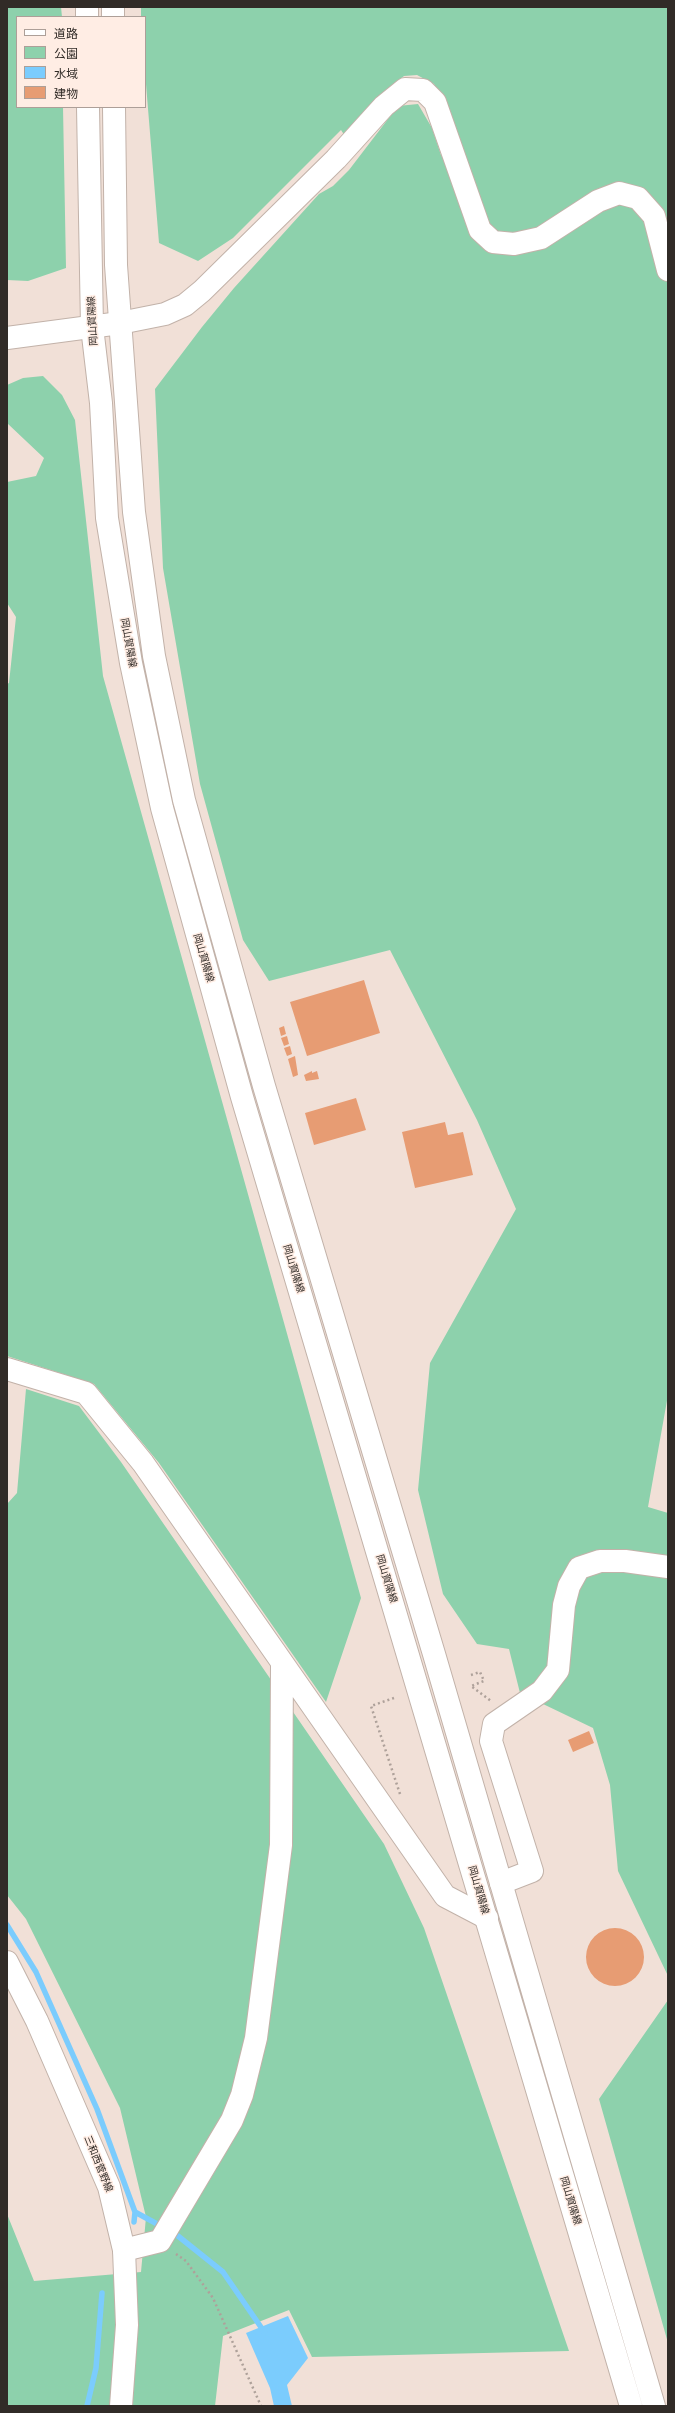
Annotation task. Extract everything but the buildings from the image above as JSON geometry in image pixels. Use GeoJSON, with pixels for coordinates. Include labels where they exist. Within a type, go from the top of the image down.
{"type":"FeatureCollection","features":[{"type":"Feature","properties":{"kind":"main road"},"geometry":{"type":"LineString","coordinates":[[7,338],[120,323],[165,314],[185,305],[202,291],[336,159],[384,106],[405,89],[423,90],[436,102],[480,230],[493,242],[514,244],[541,238],[598,201],[619,193],[638,198],[654,216],[668,270]]}},
{"type":"Feature","properties":{"kind":"main road","name":"岡山賀陽線"},"geometry":{"type":"LineString","coordinates":[[88,108],[92,327],[101,403],[107,518],[131,663],[162,808],[242,1097],[631,2406]]}},
{"type":"Feature","properties":{"kind":"main road"},"geometry":{"type":"LineString","coordinates":[[114,108],[116,265],[136,527],[154,656],[184,800],[264,1086],[501,1883],[654,2406]]}},
{"type":"Feature","properties":{"kind":"main road"},"geometry":{"type":"LineString","coordinates":[[7,1369],[86,1393],[143,1464],[282,1665],[445,1896],[487,1918]]}},
{"type":"Feature","properties":{"kind":"main road"},"geometry":{"type":"LineString","coordinates":[[501,1883],[532,1870],[492,1741],[494,1724],[542,1691],[558,1670],[564,1605],[569,1586],[579,1568],[600,1561],[625,1561],[668,1567]]}},
{"type":"Feature","properties":{"kind":"main road"},"geometry":{"type":"LineString","coordinates":[[124,2250],[160,2241],[232,2120],[242,2095],[256,2038],[281,1845],[282,1665]]}},
{"type":"Feature","properties":{"kind":"main road","name":"三和西菅野線"},"geometry":{"type":"LineString","coordinates":[[7,1962],[37,2021],[109,2187],[124,2250],[127,2325],[121,2406]]}},
{"type":"Feature","properties":{"kind":"path"},"geometry":{"type":"LineString","coordinates":[[471,1675],[480,1672],[484,1681],[471,1686],[499,1707],[503,1717]]}},
{"type":"Feature","properties":{"kind":"path"},"geometry":{"type":"LineString","coordinates":[[394,1698],[371,1706],[401,1800]]}},
{"type":"Feature","properties":{"kind":"path"},"geometry":{"type":"LineString","coordinates":[[160,2241],[186,2261],[213,2298],[261,2406]]}},
{"type":"Feature","properties":{"kind":"green space"},"geometry":{"type":"Polygon","coordinates":[[[7,7],[61,7],[62,16],[16,16],[16,108],[63,108],[66,268],[28,281],[7,280],[7,7]]]}},
{"type":"Feature","properties":{"kind":"green space"},"geometry":{"type":"Polygon","coordinates":[[[141,7],[668,7],[668,1395],[648,1507],[668,1513],[668,1561],[604,1554],[562,1582],[555,1595],[549,1666],[539,1684],[521,1697],[509,1649],[477,1644],[443,1594],[418,1490],[430,1363],[516,1209],[477,1120],[390,950],[269,981],[243,940],[200,784],[163,568],[155,389],[234,288],[319,194],[333,186],[349,170],[398,106],[418,104],[432,128],[441,155],[459,185],[471,180],[434,84],[417,75],[404,76],[378,97],[345,136],[341,130],[233,238],[198,261],[159,243],[146,84],[146,16],[141,16],[141,7]]]}},
{"type":"Feature","properties":{"kind":"green space"},"geometry":{"type":"Polygon","coordinates":[[[43,376],[62,395],[75,420],[103,676],[361,1598],[326,1702],[159,1463],[94,1384],[7,1356],[7,684],[9,683],[16,617],[7,603],[7,482],[36,476],[44,458],[7,423],[7,385],[23,378],[43,376]]]}},
{"type":"Feature","properties":{"kind":"green space"},"geometry":{"type":"Polygon","coordinates":[[[26,1389],[79,1406],[121,1462],[384,1844],[424,1928],[569,2351],[312,2357],[289,2310],[223,2336],[215,2406],[7,2406],[7,2214],[34,2281],[141,2272],[146,2217],[120,2108],[26,1919],[7,1895],[7,1504],[17,1493],[26,1389]]]}},
{"type":"Feature","properties":{"kind":"green space"},"geometry":{"type":"Polygon","coordinates":[[[606,1567],[668,1575],[668,1976],[618,1871],[610,1785],[593,1728],[543,1704],[568,1669],[573,1599],[584,1578],[606,1567]]]}},
{"type":"Feature","properties":{"kind":"green space"},"geometry":{"type":"Polygon","coordinates":[[[668,2000],[668,2343],[599,2099],[668,2000]]]}},
{"type":"Feature","properties":{"kind":"water"},"geometry":{"type":"Polygon","coordinates":[[[288,2316],[308,2358],[287,2385],[292,2406],[274,2406],[270,2388],[246,2333],[288,2316]]]}},
{"type":"Feature","properties":{"kind":"waterway"},"geometry":{"type":"LineString","coordinates":[[7,1925],[36,1972],[97,2109],[135,2212],[134,2222]]}},
{"type":"Feature","properties":{"kind":"waterway"},"geometry":{"type":"LineString","coordinates":[[135,2212],[159,2225]]}},
{"type":"Feature","properties":{"kind":"waterway"},"geometry":{"type":"LineString","coordinates":[[178,2236],[223,2272],[265,2333]]}},
{"type":"Feature","properties":{"kind":"waterway"},"geometry":{"type":"LineString","coordinates":[[87,2406],[96,2368],[102,2293]]}}]}
